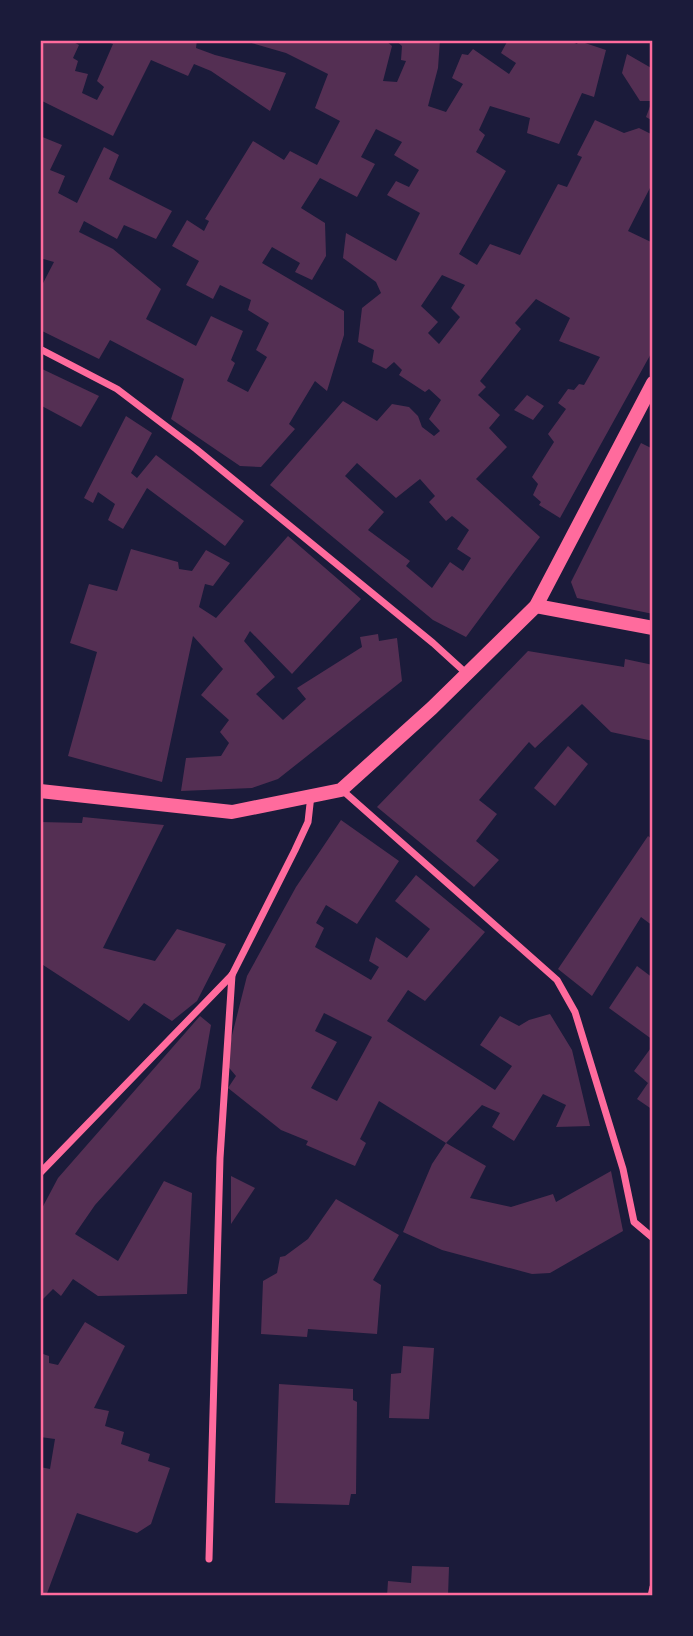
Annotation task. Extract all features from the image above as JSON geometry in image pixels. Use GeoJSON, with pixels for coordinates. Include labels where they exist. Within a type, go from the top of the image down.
{"type":"FeatureCollection","features":[{"type":"Feature","properties":{"kind":"main road"},"geometry":{"type":"LineString","coordinates":[[40,791],[232,812],[341,790],[467,674],[536,606],[653,383]]}},
{"type":"Feature","properties":{"kind":"main road"},"geometry":{"type":"LineString","coordinates":[[536,606],[653,628]]}},
{"type":"Feature","properties":{"kind":"street"},"geometry":{"type":"LineString","coordinates":[[40,349],[117,389],[433,643],[467,674]]}},
{"type":"Feature","properties":{"kind":"street"},"geometry":{"type":"LineString","coordinates":[[341,790],[557,980],[575,1012],[623,1169],[634,1222],[653,1238]]}},
{"type":"Feature","properties":{"kind":"street"},"geometry":{"type":"LineString","coordinates":[[40,1173],[232,975],[295,850],[307,822],[311,794]]}},
{"type":"Feature","properties":{"kind":"street"},"geometry":{"type":"LineString","coordinates":[[209,1559],[220,1158],[232,975]]}},
{"type":"Feature","properties":{"kind":"street"},"geometry":{"type":"LineString","coordinates":[[651,1596],[653,1587]]}},
{"type":"Feature","properties":{"kind":"building"},"geometry":{"type":"Polygon","coordinates":[[[40,40],[70,40],[79,45],[73,58],[78,61],[75,71],[88,74],[82,93],[97,100],[104,87],[97,81],[113,44],[103,40],[197,40],[196,48],[286,73],[270,111],[211,71],[194,64],[188,76],[151,60],[113,136],[40,100],[40,40]]]}},
{"type":"Feature","properties":{"kind":"building"},"geometry":{"type":"Polygon","coordinates":[[[241,40],[385,40],[392,46],[383,81],[397,82],[406,61],[401,60],[402,46],[395,40],[440,40],[438,68],[428,106],[446,112],[463,84],[452,78],[462,54],[468,55],[473,49],[509,74],[516,63],[501,53],[508,40],[567,40],[577,44],[579,41],[606,50],[594,97],[582,93],[559,144],[527,133],[530,118],[490,106],[479,130],[485,135],[476,152],[506,171],[459,254],[477,265],[490,244],[520,255],[558,184],[567,187],[582,157],[577,155],[595,120],[624,133],[639,128],[653,135],[653,182],[628,231],[651,242],[653,238],[653,350],[560,518],[539,505],[541,502],[533,495],[538,484],[532,477],[554,442],[548,434],[566,409],[558,403],[568,389],[574,390],[579,384],[584,385],[600,357],[559,341],[570,318],[536,299],[515,323],[521,329],[480,381],[486,387],[478,395],[500,415],[489,428],[507,447],[476,479],[540,537],[466,637],[433,620],[270,485],[343,401],[377,421],[392,404],[409,407],[418,416],[422,427],[434,436],[440,431],[429,419],[441,400],[429,389],[425,392],[399,375],[402,370],[394,362],[386,369],[372,362],[374,350],[358,342],[362,308],[381,293],[376,282],[343,258],[346,233],[396,261],[420,213],[387,195],[396,181],[409,187],[419,170],[394,155],[402,142],[376,129],[361,157],[375,164],[357,197],[320,178],[301,208],[325,223],[326,256],[312,280],[295,272],[300,263],[272,247],[262,263],[344,311],[344,335],[327,391],[315,381],[289,424],[295,429],[261,467],[240,466],[171,419],[184,379],[110,340],[99,359],[40,330],[40,289],[54,262],[40,258],[40,136],[62,145],[50,170],[65,176],[58,193],[77,203],[104,147],[119,155],[109,179],[172,211],[156,239],[124,225],[117,239],[84,221],[79,232],[113,249],[161,289],[146,319],[196,346],[211,316],[243,331],[231,360],[235,363],[227,381],[248,392],[267,357],[256,350],[269,323],[248,310],[251,300],[220,285],[213,299],[186,285],[199,261],[172,246],[187,220],[204,231],[209,221],[205,219],[253,141],[284,160],[290,151],[317,165],[340,121],[315,108],[328,74],[286,53],[241,40]],[[442,275],[421,306],[438,322],[428,333],[439,344],[460,317],[451,308],[465,285],[442,275]],[[357,463],[345,476],[384,512],[368,530],[410,561],[406,566],[432,588],[450,562],[463,571],[471,558],[457,549],[469,530],[452,516],[446,521],[429,502],[435,496],[420,479],[396,498],[357,463]]]}},
{"type":"Feature","properties":{"kind":"building"},"geometry":{"type":"Polygon","coordinates":[[[627,54],[653,69],[653,121],[646,117],[652,101],[640,101],[622,73],[627,54]]]}},
{"type":"Feature","properties":{"kind":"building"},"geometry":{"type":"Polygon","coordinates":[[[40,368],[99,396],[81,427],[40,405],[40,368]]]}},
{"type":"Feature","properties":{"kind":"building"},"geometry":{"type":"Polygon","coordinates":[[[527,395],[544,406],[533,420],[514,410],[527,395]]]}},
{"type":"Feature","properties":{"kind":"building"},"geometry":{"type":"Polygon","coordinates":[[[126,416],[152,433],[131,473],[137,478],[156,455],[244,521],[225,546],[147,488],[123,529],[108,520],[115,504],[98,492],[93,503],[84,498],[126,416]]]}},
{"type":"Feature","properties":{"kind":"building"},"geometry":{"type":"Polygon","coordinates":[[[641,443],[653,449],[653,614],[577,598],[571,582],[641,443]]]}},
{"type":"Feature","properties":{"kind":"building"},"geometry":{"type":"Polygon","coordinates":[[[288,536],[361,599],[292,674],[250,631],[244,641],[275,677],[256,694],[283,720],[306,699],[297,688],[362,647],[360,637],[378,634],[379,641],[397,638],[402,681],[278,779],[252,788],[181,791],[186,758],[221,756],[229,743],[220,732],[229,720],[201,695],[223,669],[193,636],[162,782],[68,756],[97,652],[70,643],[89,584],[117,591],[131,549],[178,562],[179,569],[192,571],[206,550],[230,563],[213,586],[205,584],[199,607],[216,618],[288,536]]]}},
{"type":"Feature","properties":{"kind":"building"},"geometry":{"type":"Polygon","coordinates":[[[528,651],[624,667],[625,659],[653,665],[653,741],[611,732],[582,704],[535,748],[529,742],[479,800],[497,814],[476,841],[499,860],[474,887],[377,807],[528,651]]]}},
{"type":"Feature","properties":{"kind":"building"},"geometry":{"type":"Polygon","coordinates":[[[568,746],[588,764],[555,806],[534,788],[568,746]]]}},
{"type":"Feature","properties":{"kind":"building"},"geometry":{"type":"Polygon","coordinates":[[[83,817],[164,825],[103,948],[155,961],[177,929],[226,944],[197,1001],[172,1021],[144,1003],[129,1021],[40,963],[40,822],[82,823],[83,817]]]}},
{"type":"Feature","properties":{"kind":"building"},"geometry":{"type":"Polygon","coordinates":[[[341,820],[399,861],[357,924],[326,905],[316,923],[324,928],[315,947],[371,980],[379,967],[369,961],[376,937],[407,958],[430,929],[395,901],[416,875],[485,932],[425,1001],[408,990],[387,1021],[495,1090],[512,1066],[480,1045],[500,1016],[519,1026],[550,1014],[572,1050],[590,1126],[556,1127],[566,1105],[543,1094],[514,1141],[492,1127],[500,1113],[482,1105],[446,1143],[379,1101],[360,1139],[366,1143],[355,1166],[306,1145],[308,1141],[281,1130],[228,1088],[236,1076],[225,1063],[247,976],[296,887],[341,820]],[[324,1013],[315,1031],[337,1042],[311,1088],[337,1101],[372,1037],[324,1013]]]}},
{"type":"Feature","properties":{"kind":"building"},"geometry":{"type":"Polygon","coordinates":[[[648,836],[653,840],[653,926],[641,917],[592,996],[558,969],[648,836]]]}},
{"type":"Feature","properties":{"kind":"building"},"geometry":{"type":"Polygon","coordinates":[[[637,966],[653,978],[653,1040],[609,1008],[637,966]]]}},
{"type":"Feature","properties":{"kind":"building"},"geometry":{"type":"Polygon","coordinates":[[[200,1016],[211,1025],[200,1088],[95,1205],[75,1234],[118,1261],[164,1181],[192,1193],[187,1294],[98,1296],[73,1279],[61,1296],[53,1289],[40,1302],[40,1212],[58,1178],[200,1016]]]}},
{"type":"Feature","properties":{"kind":"building"},"geometry":{"type":"Polygon","coordinates":[[[653,1045],[653,1110],[637,1099],[648,1083],[634,1071],[653,1045]]]}},
{"type":"Feature","properties":{"kind":"building"},"geometry":{"type":"Polygon","coordinates":[[[446,1143],[486,1166],[470,1198],[511,1207],[553,1194],[556,1202],[611,1171],[623,1231],[550,1273],[532,1274],[442,1250],[403,1232],[432,1164],[446,1143]]]}},
{"type":"Feature","properties":{"kind":"building"},"geometry":{"type":"Polygon","coordinates":[[[231,1176],[255,1188],[231,1224],[231,1176]]]}},
{"type":"Feature","properties":{"kind":"building"},"geometry":{"type":"Polygon","coordinates":[[[336,1199],[399,1235],[373,1280],[381,1285],[377,1334],[308,1329],[307,1337],[261,1334],[263,1281],[277,1273],[280,1257],[308,1239],[336,1199]]]}},
{"type":"Feature","properties":{"kind":"building"},"geometry":{"type":"Polygon","coordinates":[[[85,1322],[125,1346],[94,1408],[109,1411],[105,1426],[124,1432],[121,1444],[150,1454],[148,1461],[170,1468],[151,1524],[137,1533],[77,1513],[46,1596],[40,1596],[40,1467],[50,1469],[55,1439],[40,1437],[40,1353],[49,1356],[49,1363],[58,1365],[85,1322]]]}},
{"type":"Feature","properties":{"kind":"building"},"geometry":{"type":"Polygon","coordinates":[[[403,1346],[434,1348],[429,1419],[389,1418],[391,1374],[401,1373],[403,1346]]]}},
{"type":"Feature","properties":{"kind":"building"},"geometry":{"type":"Polygon","coordinates":[[[279,1384],[353,1389],[353,1400],[357,1402],[356,1494],[351,1494],[349,1505],[275,1503],[279,1384]]]}},
{"type":"Feature","properties":{"kind":"building"},"geometry":{"type":"Polygon","coordinates":[[[412,1566],[449,1567],[448,1596],[387,1596],[388,1581],[411,1583],[412,1566]]]}}]}
